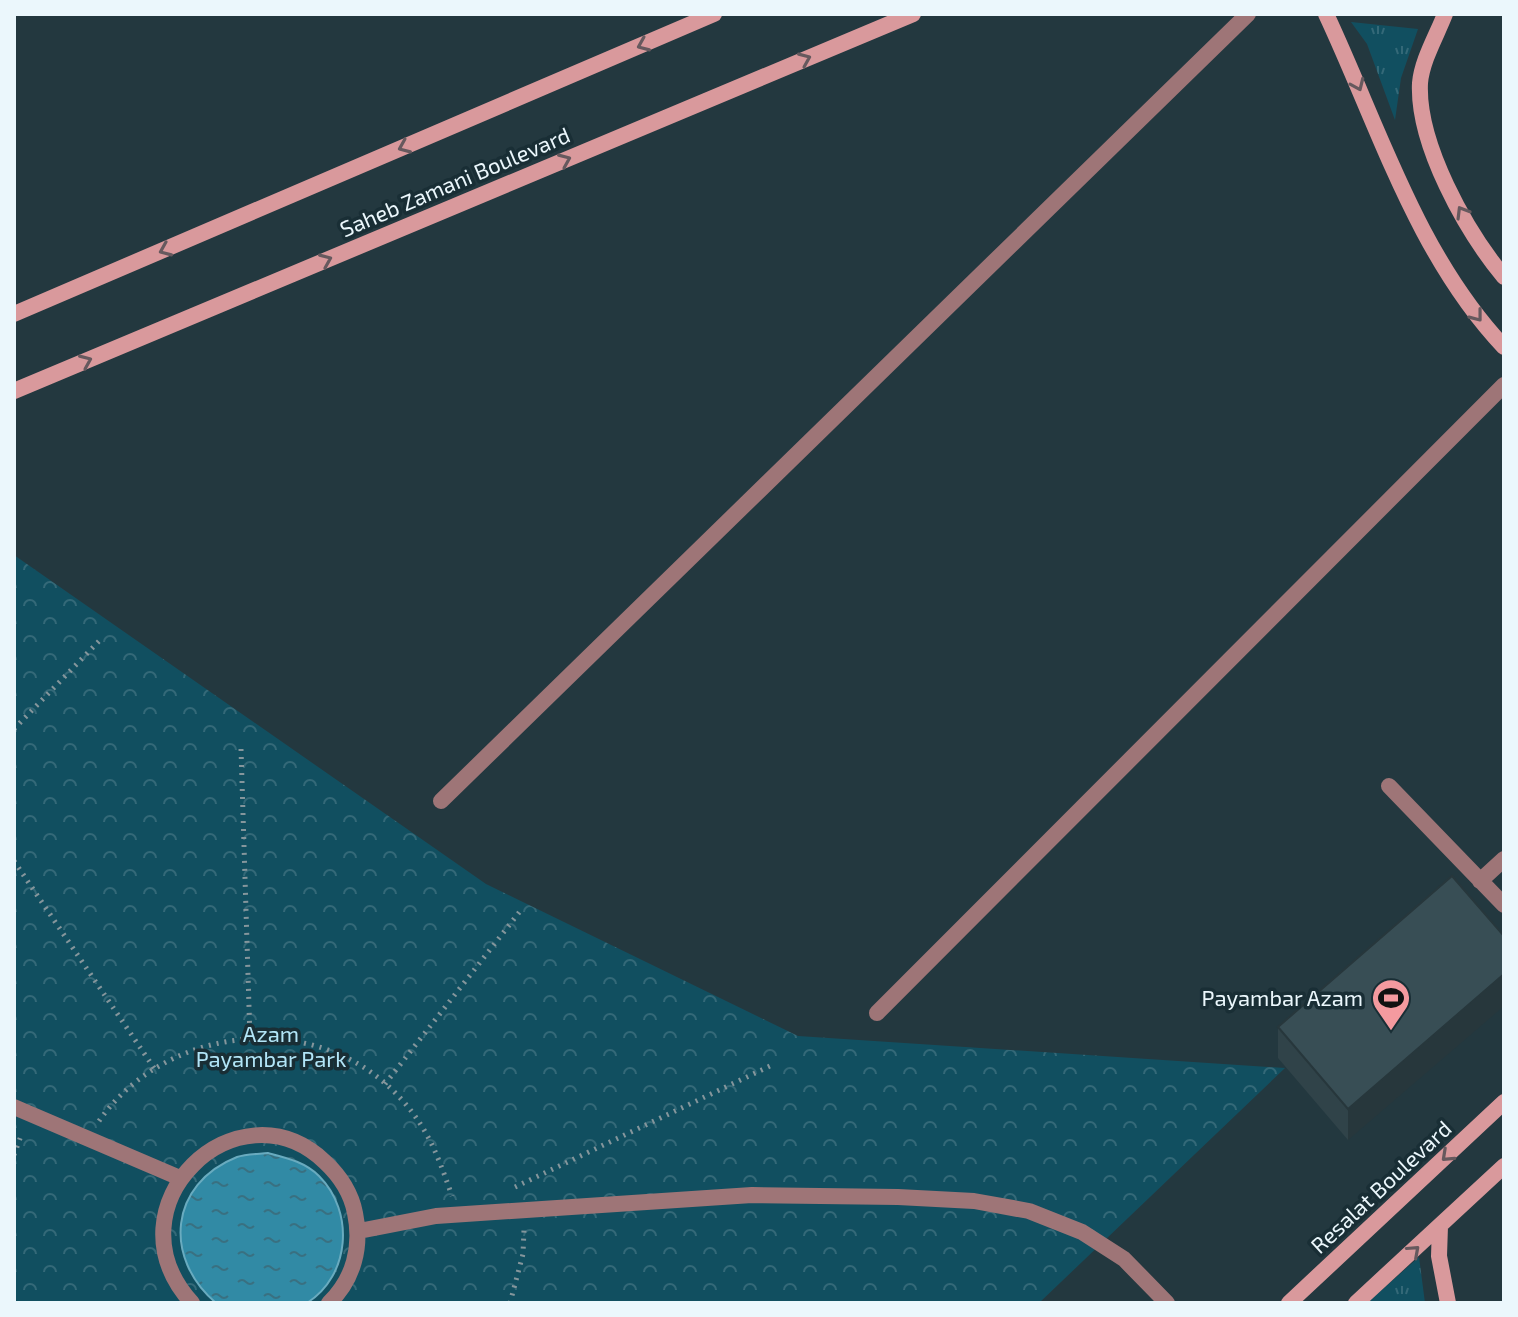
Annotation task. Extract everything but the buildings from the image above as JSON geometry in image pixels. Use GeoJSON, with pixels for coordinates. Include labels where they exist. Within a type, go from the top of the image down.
{"type":"FeatureCollection","features":[{"type":"Feature","properties":{"kind":"main road"},"geometry":{"type":"LineString","coordinates":[[14,314],[714,14]]}},
{"type":"Feature","properties":{"kind":"main road","name":"Saheb Zamani Boulevard"},"geometry":{"type":"LineString","coordinates":[[14,391],[913,14]]}},
{"type":"Feature","properties":{"kind":"main road"},"geometry":{"type":"LineString","coordinates":[[1326,14],[1428,239],[1469,306],[1504,347]]}},
{"type":"Feature","properties":{"kind":"main road"},"geometry":{"type":"LineString","coordinates":[[1445,14],[1420,81],[1423,120],[1437,164],[1454,199],[1504,277]]}},
{"type":"Feature","properties":{"kind":"main road","name":"Resalat Boulevard"},"geometry":{"type":"LineString","coordinates":[[1289,1303],[1503,1107]]}},
{"type":"Feature","properties":{"kind":"main road"},"geometry":{"type":"LineString","coordinates":[[1356,1303],[1504,1166]]}},
{"type":"Feature","properties":{"kind":"main road"},"geometry":{"type":"LineString","coordinates":[[1440,1226],[1439,1256],[1448,1303]]}},
{"type":"Feature","properties":{"kind":"street"},"geometry":{"type":"LineString","coordinates":[[441,801],[1248,14]]}},
{"type":"Feature","properties":{"kind":"street"},"geometry":{"type":"LineString","coordinates":[[877,1013],[1504,385]]}},
{"type":"Feature","properties":{"kind":"street"},"geometry":{"type":"LineString","coordinates":[[1389,786],[1504,905]]}},
{"type":"Feature","properties":{"kind":"street"},"geometry":{"type":"LineString","coordinates":[[1480,881],[1504,859]]}},
{"type":"Feature","properties":{"kind":"street"},"geometry":{"type":"LineString","coordinates":[[14,1107],[180,1178]]}},
{"type":"Feature","properties":{"kind":"street"},"geometry":{"type":"LineString","coordinates":[[192,1303],[179,1289],[167,1262],[163,1233],[167,1204],[180,1178],[201,1156],[228,1141],[258,1136],[288,1140],[316,1153],[338,1174],[353,1201],[359,1231],[355,1263],[340,1292],[329,1303]]}},
{"type":"Feature","properties":{"kind":"street"},"geometry":{"type":"LineString","coordinates":[[359,1231],[436,1216],[752,1195],[974,1201],[1029,1211],[1082,1232],[1124,1259],[1167,1303]]}},
{"type":"Feature","properties":{"kind":"path"},"geometry":{"type":"LineString","coordinates":[[14,729],[100,640]]}},
{"type":"Feature","properties":{"kind":"path"},"geometry":{"type":"LineString","coordinates":[[241,749],[250,1039]]}},
{"type":"Feature","properties":{"kind":"path"},"geometry":{"type":"LineString","coordinates":[[14,861],[154,1068]]}},
{"type":"Feature","properties":{"kind":"path"},"geometry":{"type":"LineString","coordinates":[[385,1084],[521,910]]}},
{"type":"Feature","properties":{"kind":"path"},"geometry":{"type":"LineString","coordinates":[[87,1139],[123,1090],[154,1068],[191,1050],[220,1042],[250,1039],[290,1041],[322,1048],[350,1059],[400,1097],[430,1137],[459,1214]]}},
{"type":"Feature","properties":{"kind":"path"},"geometry":{"type":"LineString","coordinates":[[507,1191],[770,1066]]}},
{"type":"Feature","properties":{"kind":"path"},"geometry":{"type":"LineString","coordinates":[[510,1303],[523,1254],[526,1209]]}},
{"type":"Feature","properties":{"kind":"green space"},"geometry":{"type":"Polygon","coordinates":[[[1351,22],[1418,29],[1401,78],[1395,120],[1367,44],[1351,22]]]}},
{"type":"Feature","properties":{"kind":"green space","name":"Azam Payambar Park"},"geometry":{"type":"Polygon","coordinates":[[[14,555],[486,884],[798,1036],[1285,1068],[1039,1303],[14,1303],[14,555]]]}},
{"type":"Feature","properties":{"kind":"green space"},"geometry":{"type":"Polygon","coordinates":[[[1419,1257],[1425,1303],[1367,1303],[1419,1257]]]}},
{"type":"Feature","properties":{"kind":"water"},"geometry":{"type":"Polygon","coordinates":[[[268,1153],[308,1167],[331,1191],[342,1225],[343,1243],[339,1260],[332,1277],[307,1303],[216,1303],[199,1285],[187,1265],[181,1244],[181,1223],[186,1203],[214,1169],[237,1157],[268,1153]]]}},
{"type":"Feature","properties":{"kind":"place","name":"Payambar Azam"},"geometry":{"type":"Point","coordinates":[1391,1032]}}]}
